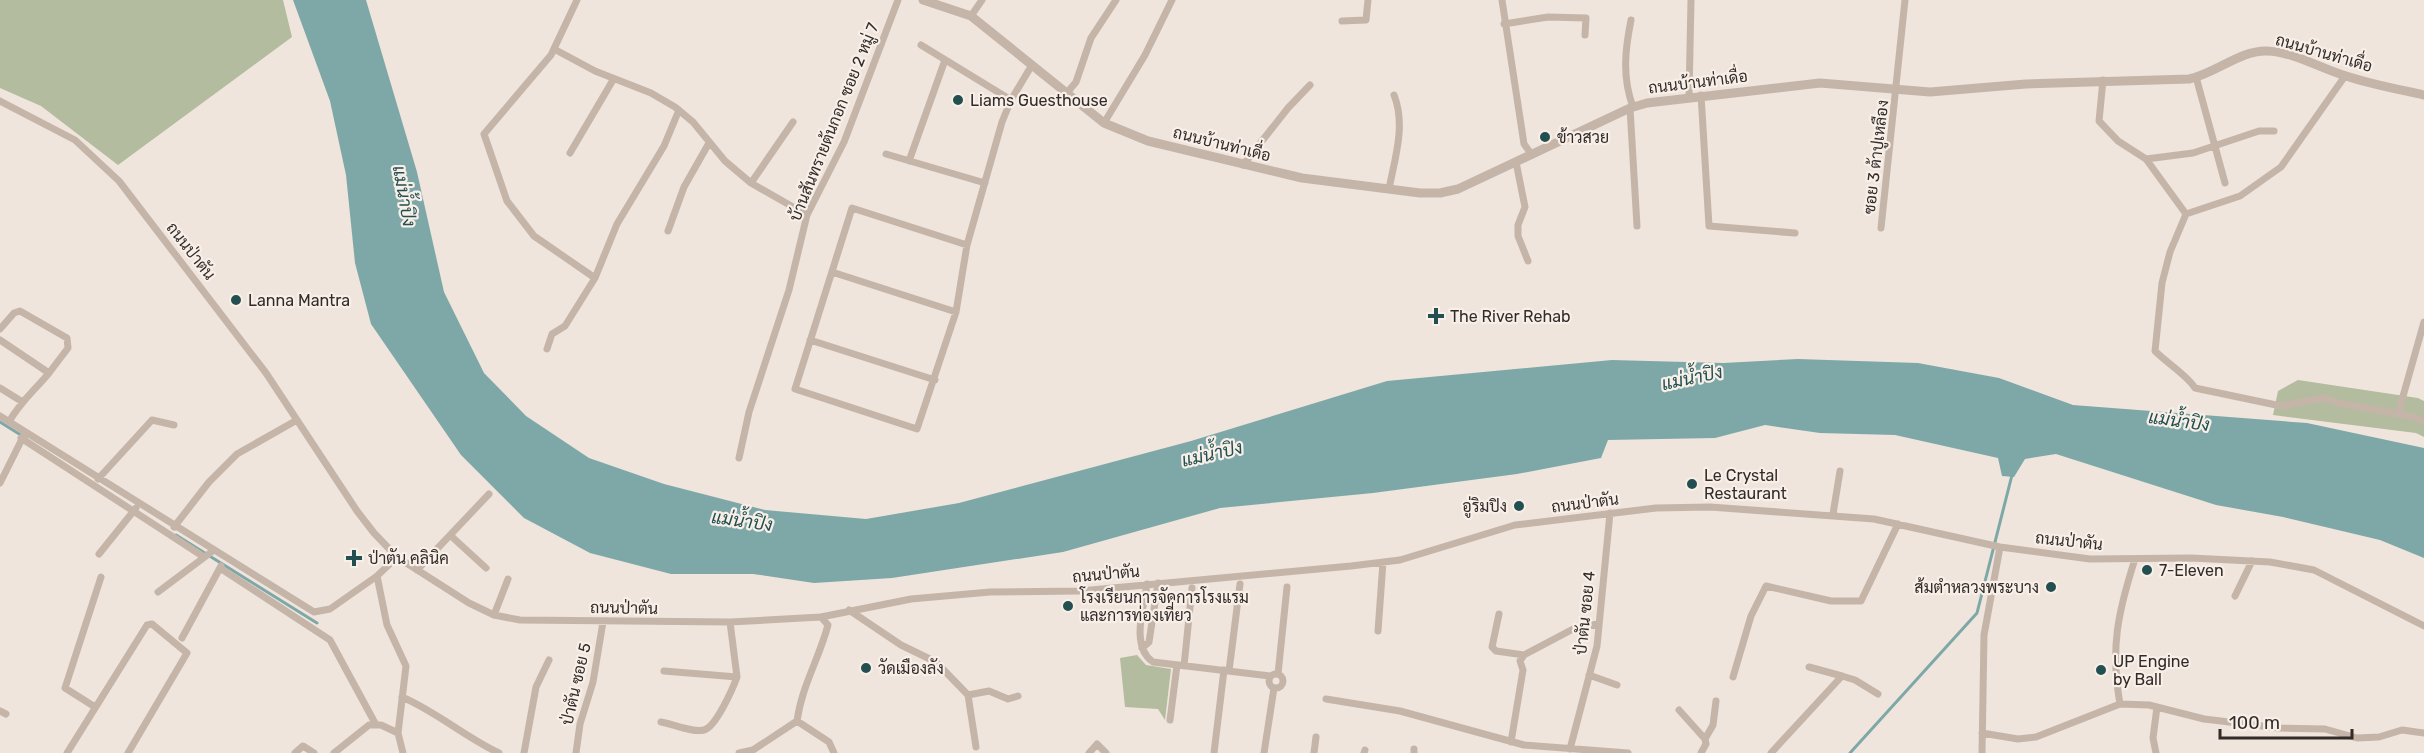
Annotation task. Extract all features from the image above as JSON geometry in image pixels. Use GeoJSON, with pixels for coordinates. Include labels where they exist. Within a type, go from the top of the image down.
{"type":"FeatureCollection","features":[{"type":"Feature","properties":{"kind":"street"},"geometry":{"type":"LineString","coordinates":[[577,0],[554,49],[519,96],[484,134],[507,201],[534,236],[595,278]]}},
{"type":"Feature","properties":{"kind":"street","name":"บ้านสันทรายต้นกอก ซอย 2 หมู่ 7"},"geometry":{"type":"LineString","coordinates":[[739,458],[755,393],[789,290],[807,215],[844,142],[898,0]]}},
{"type":"Feature","properties":{"kind":"street","name":"ถนนบ้านท่าเดื่อ"},"geometry":{"type":"LineString","coordinates":[[923,0],[971,16],[1104,123],[1148,141],[1302,178],[1420,193],[1458,189],[1632,107],[1689,97],[1820,83],[1930,92],[2103,80],[2151,81],[2196,77],[2252,53],[2267,51],[2291,56],[2345,76],[2424,95]]}},
{"type":"Feature","properties":{"kind":"street"},"geometry":{"type":"LineString","coordinates":[[971,16],[982,0]]}},
{"type":"Feature","properties":{"kind":"street"},"geometry":{"type":"LineString","coordinates":[[1066,94],[1076,82],[1091,38],[1116,0]]}},
{"type":"Feature","properties":{"kind":"street"},"geometry":{"type":"LineString","coordinates":[[1104,123],[1150,46],[1172,0]]}},
{"type":"Feature","properties":{"kind":"street"},"geometry":{"type":"LineString","coordinates":[[1342,21],[1366,20],[1368,0]]}},
{"type":"Feature","properties":{"kind":"street"},"geometry":{"type":"LineString","coordinates":[[1502,0],[1524,144],[1532,155]]}},
{"type":"Feature","properties":{"kind":"street"},"geometry":{"type":"LineString","coordinates":[[1689,97],[1691,0]]}},
{"type":"Feature","properties":{"kind":"street","name":"ซอย 3 ต้าปูเหลือง"},"geometry":{"type":"LineString","coordinates":[[1881,228],[1905,0]]}},
{"type":"Feature","properties":{"kind":"street"},"geometry":{"type":"LineString","coordinates":[[1504,24],[1548,17],[1586,18],[1585,35]]}},
{"type":"Feature","properties":{"kind":"street"},"geometry":{"type":"LineString","coordinates":[[1631,20],[1625,49],[1625,85],[1632,107],[1637,226]]}},
{"type":"Feature","properties":{"kind":"street"},"geometry":{"type":"LineString","coordinates":[[921,45],[1011,100]]}},
{"type":"Feature","properties":{"kind":"street"},"geometry":{"type":"LineString","coordinates":[[554,49],[613,80],[651,93],[679,110],[693,122],[709,143],[751,183],[807,215]]}},
{"type":"Feature","properties":{"kind":"street"},"geometry":{"type":"LineString","coordinates":[[909,160],[945,60]]}},
{"type":"Feature","properties":{"kind":"street"},"geometry":{"type":"LineString","coordinates":[[967,245],[852,208],[795,389],[917,429],[936,380],[956,312],[967,245],[984,183],[1011,100],[1032,65]]}},
{"type":"Feature","properties":{"kind":"street"},"geometry":{"type":"LineString","coordinates":[[2345,76],[2281,166],[2240,196],[2186,214],[2170,252],[2162,283],[2155,351],[2172,368],[2190,378],[2195,388],[2210,392],[2281,406],[2324,398],[2424,421]]}},
{"type":"Feature","properties":{"kind":"street"},"geometry":{"type":"LineString","coordinates":[[2196,77],[2225,183]]}},
{"type":"Feature","properties":{"kind":"street"},"geometry":{"type":"LineString","coordinates":[[570,153],[613,80]]}},
{"type":"Feature","properties":{"kind":"street"},"geometry":{"type":"LineString","coordinates":[[2103,80],[2099,121],[2118,141],[2146,159],[2186,214]]}},
{"type":"Feature","properties":{"kind":"street"},"geometry":{"type":"LineString","coordinates":[[1243,165],[1288,108],[1310,86]]}},
{"type":"Feature","properties":{"kind":"street"},"geometry":{"type":"LineString","coordinates":[[1389,189],[1400,128],[1399,107],[1394,95]]}},
{"type":"Feature","properties":{"kind":"street"},"geometry":{"type":"LineString","coordinates":[[1701,96],[1709,226],[1795,233]]}},
{"type":"Feature","properties":{"kind":"street","name":"ถนนป่าตัน"},"geometry":{"type":"LineString","coordinates":[[0,101],[75,140],[119,181],[222,312],[357,511],[397,557],[469,603],[494,615],[520,620],[603,622],[730,622],[821,617],[911,599],[990,592],[1080,591],[1383,562],[1407,558],[1515,525],[1656,508],[1710,507],[1833,514],[1898,524],[2000,547],[2090,558],[2252,561],[2314,570],[2424,626]]}},
{"type":"Feature","properties":{"kind":"street"},"geometry":{"type":"LineString","coordinates":[[547,349],[552,334],[565,326],[595,278],[618,224],[664,146],[679,110]]}},
{"type":"Feature","properties":{"kind":"street"},"geometry":{"type":"LineString","coordinates":[[751,183],[793,122]]}},
{"type":"Feature","properties":{"kind":"street"},"geometry":{"type":"LineString","coordinates":[[2146,159],[2193,153],[2259,131],[2274,131]]}},
{"type":"Feature","properties":{"kind":"street"},"geometry":{"type":"LineString","coordinates":[[669,231],[688,179],[709,143]]}},
{"type":"Feature","properties":{"kind":"street"},"geometry":{"type":"LineString","coordinates":[[886,154],[984,183]]}},
{"type":"Feature","properties":{"kind":"street"},"geometry":{"type":"LineString","coordinates":[[1516,162],[1525,207],[1518,225],[1518,236],[1528,261]]}},
{"type":"Feature","properties":{"kind":"street"},"geometry":{"type":"LineString","coordinates":[[832,272],[956,312]]}},
{"type":"Feature","properties":{"kind":"street"},"geometry":{"type":"LineString","coordinates":[[0,329],[14,312],[20,311],[67,338],[68,348],[30,397],[21,401],[9,422]]}},
{"type":"Feature","properties":{"kind":"street"},"geometry":{"type":"LineString","coordinates":[[2398,414],[2424,322]]}},
{"type":"Feature","properties":{"kind":"street"},"geometry":{"type":"LineString","coordinates":[[0,340],[49,373]]}},
{"type":"Feature","properties":{"kind":"street"},"geometry":{"type":"LineString","coordinates":[[810,340],[936,380]]}},
{"type":"Feature","properties":{"kind":"street"},"geometry":{"type":"LineString","coordinates":[[0,388],[21,401]]}},
{"type":"Feature","properties":{"kind":"street"},"geometry":{"type":"LineString","coordinates":[[0,416],[314,612],[330,609],[377,576],[397,557]]}},
{"type":"Feature","properties":{"kind":"street"},"geometry":{"type":"LineString","coordinates":[[94,485],[152,420],[174,424]]}},
{"type":"Feature","properties":{"kind":"street"},"geometry":{"type":"LineString","coordinates":[[167,533],[176,525],[209,482],[237,454],[297,420]]}},
{"type":"Feature","properties":{"kind":"street"},"geometry":{"type":"LineString","coordinates":[[0,483],[21,438],[27,431]]}},
{"type":"Feature","properties":{"kind":"street"},"geometry":{"type":"LineString","coordinates":[[21,438],[204,557]]}},
{"type":"Feature","properties":{"kind":"street"},"geometry":{"type":"LineString","coordinates":[[1833,514],[1840,471]]}},
{"type":"Feature","properties":{"kind":"street"},"geometry":{"type":"LineString","coordinates":[[417,570],[489,494]]}},
{"type":"Feature","properties":{"kind":"street"},"geometry":{"type":"LineString","coordinates":[[99,554],[140,504]]}},
{"type":"Feature","properties":{"kind":"street","name":"ป่าตัน ซอย 4"},"geometry":{"type":"LineString","coordinates":[[1570,749],[1598,646],[1598,624],[1610,513]]}},
{"type":"Feature","properties":{"kind":"street"},"geometry":{"type":"LineString","coordinates":[[1733,677],[1751,616],[1766,585],[1831,601],[1861,601],[1898,524]]}},
{"type":"Feature","properties":{"kind":"street"},"geometry":{"type":"LineString","coordinates":[[450,535],[486,568]]}},
{"type":"Feature","properties":{"kind":"street"},"geometry":{"type":"LineString","coordinates":[[1982,753],[1984,635],[2000,547]]}},
{"type":"Feature","properties":{"kind":"street"},"geometry":{"type":"LineString","coordinates":[[158,592],[214,550]]}},
{"type":"Feature","properties":{"kind":"street"},"geometry":{"type":"LineString","coordinates":[[182,638],[227,558]]}},
{"type":"Feature","properties":{"kind":"street"},"geometry":{"type":"LineString","coordinates":[[2120,704],[2114,667],[2116,631],[2135,559]]}},
{"type":"Feature","properties":{"kind":"street"},"geometry":{"type":"LineString","coordinates":[[2235,596],[2252,561]]}},
{"type":"Feature","properties":{"kind":"street"},"geometry":{"type":"LineString","coordinates":[[1378,631],[1383,562]]}},
{"type":"Feature","properties":{"kind":"street"},"geometry":{"type":"LineString","coordinates":[[220,568],[330,640],[375,723],[398,733]]}},
{"type":"Feature","properties":{"kind":"street"},"geometry":{"type":"LineString","coordinates":[[377,576],[387,626],[406,666],[398,733],[403,753]]}},
{"type":"Feature","properties":{"kind":"street"},"geometry":{"type":"LineString","coordinates":[[94,707],[65,688],[101,577]]}},
{"type":"Feature","properties":{"kind":"street"},"geometry":{"type":"LineString","coordinates":[[253,589],[259,578]]}},
{"type":"Feature","properties":{"kind":"street"},"geometry":{"type":"LineString","coordinates":[[494,615],[508,579]]}},
{"type":"Feature","properties":{"kind":"street"},"geometry":{"type":"LineString","coordinates":[[1142,648],[1149,642],[1158,583]]}},
{"type":"Feature","properties":{"kind":"street"},"geometry":{"type":"LineString","coordinates":[[1147,584],[1140,641],[1146,657],[1153,662],[1270,676],[1278,674]]}},
{"type":"Feature","properties":{"kind":"street"},"geometry":{"type":"LineString","coordinates":[[1214,753],[1240,584]]}},
{"type":"Feature","properties":{"kind":"street"},"geometry":{"type":"LineString","coordinates":[[1274,688],[1280,687],[1283,682],[1278,674],[1287,587]]}},
{"type":"Feature","properties":{"kind":"street"},"geometry":{"type":"LineString","coordinates":[[1170,720],[1192,588]]}},
{"type":"Feature","properties":{"kind":"street"},"geometry":{"type":"LineString","coordinates":[[849,610],[901,645],[936,662],[968,695],[976,747]]}},
{"type":"Feature","properties":{"kind":"street"},"geometry":{"type":"LineString","coordinates":[[307,624],[314,612]]}},
{"type":"Feature","properties":{"kind":"street"},"geometry":{"type":"LineString","coordinates":[[1499,614],[1492,647],[1496,651],[1524,655]]}},
{"type":"Feature","properties":{"kind":"street"},"geometry":{"type":"LineString","coordinates":[[739,753],[753,750],[797,721],[804,685],[823,644],[828,625],[821,617]]}},
{"type":"Feature","properties":{"kind":"street","name":"ป่าตัน ซอย 5"},"geometry":{"type":"LineString","coordinates":[[576,753],[580,724],[593,682],[603,622]]}},
{"type":"Feature","properties":{"kind":"street"},"geometry":{"type":"LineString","coordinates":[[662,722],[703,730],[711,726],[732,692],[737,677],[730,622]]}},
{"type":"Feature","properties":{"kind":"street"},"geometry":{"type":"LineString","coordinates":[[1511,742],[1523,670],[1520,661],[1524,655],[1575,628],[1598,624]]}},
{"type":"Feature","properties":{"kind":"street"},"geometry":{"type":"LineString","coordinates":[[67,753],[147,625],[156,625],[184,648],[187,653],[186,658],[128,753]]}},
{"type":"Feature","properties":{"kind":"street"},"geometry":{"type":"LineString","coordinates":[[524,753],[536,687],[549,660]]}},
{"type":"Feature","properties":{"kind":"street"},"geometry":{"type":"LineString","coordinates":[[1809,667],[1855,680],[1878,694]]}},
{"type":"Feature","properties":{"kind":"street"},"geometry":{"type":"LineString","coordinates":[[664,671],[737,677]]}},
{"type":"Feature","properties":{"kind":"street"},"geometry":{"type":"LineString","coordinates":[[1589,675],[1617,685]]}},
{"type":"Feature","properties":{"kind":"street"},"geometry":{"type":"LineString","coordinates":[[1270,676],[1268,682],[1274,688]]}},
{"type":"Feature","properties":{"kind":"street"},"geometry":{"type":"LineString","coordinates":[[1771,753],[1842,676]]}},
{"type":"Feature","properties":{"kind":"street"},"geometry":{"type":"LineString","coordinates":[[1264,753],[1274,688]]}},
{"type":"Feature","properties":{"kind":"street"},"geometry":{"type":"LineString","coordinates":[[968,695],[989,691],[1008,699],[1018,696]]}},
{"type":"Feature","properties":{"kind":"street"},"geometry":{"type":"LineString","coordinates":[[402,697],[422,706],[481,745],[499,753]]}},
{"type":"Feature","properties":{"kind":"street"},"geometry":{"type":"LineString","coordinates":[[1326,699],[1400,711],[1511,742],[1524,749],[1628,753]]}},
{"type":"Feature","properties":{"kind":"street"},"geometry":{"type":"LineString","coordinates":[[1701,753],[1706,744],[1705,739],[1713,725],[1716,701]]}},
{"type":"Feature","properties":{"kind":"street"},"geometry":{"type":"LineString","coordinates":[[1982,733],[2019,739],[2036,738],[2120,704],[2157,707],[2204,718],[2279,728],[2325,729],[2356,738],[2379,737],[2402,730],[2424,733]]}},
{"type":"Feature","properties":{"kind":"street"},"geometry":{"type":"LineString","coordinates":[[2156,753],[2153,738],[2157,707]]}},
{"type":"Feature","properties":{"kind":"street"},"geometry":{"type":"LineString","coordinates":[[1679,710],[1705,739]]}},
{"type":"Feature","properties":{"kind":"street"},"geometry":{"type":"LineString","coordinates":[[797,721],[829,742],[834,753]]}},
{"type":"Feature","properties":{"kind":"street"},"geometry":{"type":"LineString","coordinates":[[334,753],[369,725],[375,723]]}},
{"type":"Feature","properties":{"kind":"street"},"geometry":{"type":"LineString","coordinates":[[1314,753],[1316,737]]}},
{"type":"Feature","properties":{"kind":"street"},"geometry":{"type":"LineString","coordinates":[[1089,753],[1096,744],[1106,753]]}},
{"type":"Feature","properties":{"kind":"street"},"geometry":{"type":"LineString","coordinates":[[295,753],[303,746],[314,753]]}},
{"type":"Feature","properties":{"kind":"green space"},"geometry":{"type":"Polygon","coordinates":[[[0,0],[283,0],[292,37],[118,165],[41,106],[0,88],[0,0]]]}},
{"type":"Feature","properties":{"kind":"green space"},"geometry":{"type":"Polygon","coordinates":[[[2298,380],[2418,398],[2424,401],[2424,437],[2416,433],[2273,415],[2278,391],[2298,380]]]}},
{"type":"Feature","properties":{"kind":"green space"},"geometry":{"type":"Polygon","coordinates":[[[1137,655],[1146,665],[1171,669],[1165,720],[1158,709],[1125,707],[1120,658],[1137,655]]]}},
{"type":"Feature","properties":{"kind":"water","name":"แม่น้ำปิง"},"geometry":{"type":"Polygon","coordinates":[[[293,0],[366,0],[417,172],[444,292],[484,373],[526,416],[589,458],[664,484],[765,510],[866,519],[959,503],[1191,441],[1387,381],[1612,360],[1723,363],[1798,359],[1918,363],[1999,378],[2073,405],[2307,423],[2424,448],[2424,558],[2380,540],[2283,517],[2216,505],[2056,454],[2025,459],[2014,477],[2002,476],[1998,458],[1895,435],[1820,433],[1765,425],[1715,438],[1608,440],[1601,458],[1517,474],[1373,493],[1220,508],[1063,552],[892,578],[814,583],[753,574],[671,574],[590,553],[524,518],[461,455],[371,324],[355,263],[346,175],[330,101],[293,0]]]}},
{"type":"Feature","properties":{"kind":"waterway"},"geometry":{"type":"LineString","coordinates":[[0,422],[24,437]]}},
{"type":"Feature","properties":{"kind":"waterway"},"geometry":{"type":"LineString","coordinates":[[1850,753],[1977,613],[2012,475]]}},
{"type":"Feature","properties":{"kind":"waterway"},"geometry":{"type":"LineString","coordinates":[[176,535],[317,623]]}},
{"type":"Feature","properties":{"kind":"place","name":"Liams Guesthouse"},"geometry":{"type":"Point","coordinates":[958,100]}},
{"type":"Feature","properties":{"kind":"place","name":"ข้าวสวย"},"geometry":{"type":"Point","coordinates":[1545,137]}},
{"type":"Feature","properties":{"kind":"place","name":"Lanna Mantra"},"geometry":{"type":"Point","coordinates":[236,300]}},
{"type":"Feature","properties":{"kind":"place","name":"The River Rehab"},"geometry":{"type":"Point","coordinates":[1436,316]}},
{"type":"Feature","properties":{"kind":"place","name":"Le Crystal Restaurant"},"geometry":{"type":"Point","coordinates":[1692,484]}},
{"type":"Feature","properties":{"kind":"place","name":"อู่ริมปิง"},"geometry":{"type":"Point","coordinates":[1519,506]}},
{"type":"Feature","properties":{"kind":"place","name":"ป่าตัน คลินิค"},"geometry":{"type":"Point","coordinates":[354,558]}},
{"type":"Feature","properties":{"kind":"place","name":"7-Eleven"},"geometry":{"type":"Point","coordinates":[2147,570]}},
{"type":"Feature","properties":{"kind":"place","name":"ส้มตำหลวงพระบาง"},"geometry":{"type":"Point","coordinates":[2051,587]}},
{"type":"Feature","properties":{"kind":"place","name":"โรงเรียนการจัดการโรงแรม และการท่องเที่ยว"},"geometry":{"type":"Point","coordinates":[1068,606]}},
{"type":"Feature","properties":{"kind":"place","name":"วัดเมืองลัง"},"geometry":{"type":"Point","coordinates":[866,668]}},
{"type":"Feature","properties":{"kind":"place","name":"UP Engine by Ball"},"geometry":{"type":"Point","coordinates":[2101,670]}}]}
